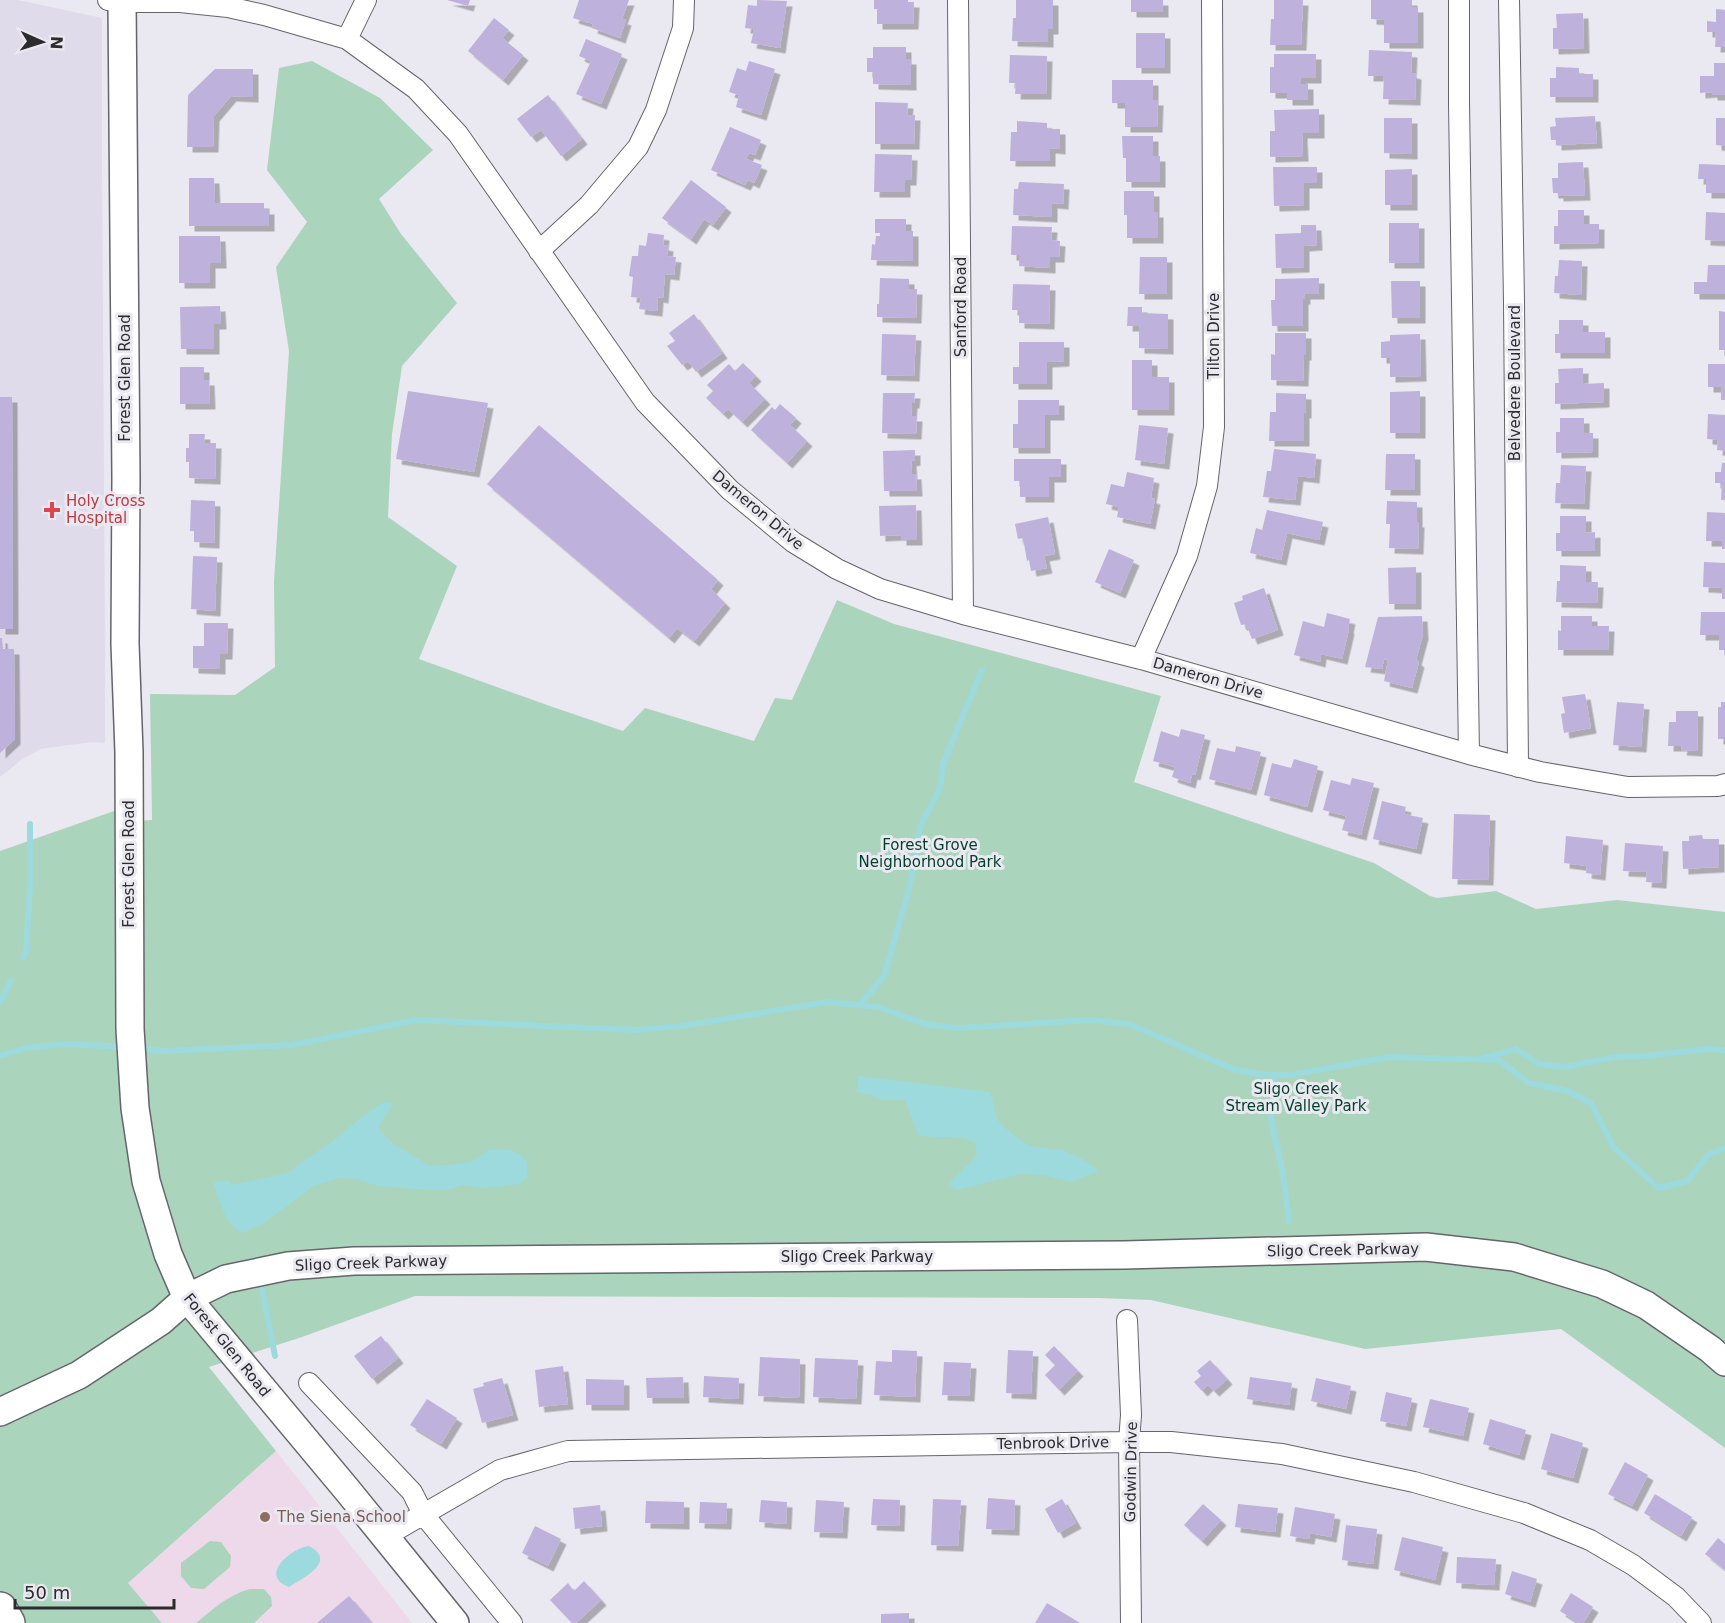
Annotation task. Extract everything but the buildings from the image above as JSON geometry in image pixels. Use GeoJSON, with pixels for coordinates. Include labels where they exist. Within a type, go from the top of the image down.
{"type":"FeatureCollection","features":[{"type":"Feature","properties":{"kind":"highway"},"geometry":{"type":"LineString","coordinates":[[0,1608],[8,1623]]}},
{"type":"Feature","properties":{"kind":"street"},"geometry":{"type":"LineString","coordinates":[[347,39],[366,0]]}},
{"type":"Feature","properties":{"kind":"street"},"geometry":{"type":"LineString","coordinates":[[539,251],[589,205],[638,147],[656,110],[683,28],[684,0]]}},
{"type":"Feature","properties":{"kind":"street","name":"Sanford Road"},"geometry":{"type":"LineString","coordinates":[[958,0],[963,614]]}},
{"type":"Feature","properties":{"kind":"street","name":"Tilton Drive"},"geometry":{"type":"LineString","coordinates":[[1142,659],[1187,556],[1207,486],[1214,427],[1212,0]]}},
{"type":"Feature","properties":{"kind":"street"},"geometry":{"type":"LineString","coordinates":[[1459,0],[1469,754]]}},
{"type":"Feature","properties":{"kind":"street","name":"Belvedere Boulevard"},"geometry":{"type":"LineString","coordinates":[[1509,0],[1515,326],[1518,767]]}},
{"type":"Feature","properties":{"kind":"street","name":"Dameron Drive"},"geometry":{"type":"LineString","coordinates":[[117,1],[180,2],[228,7],[347,39],[416,89],[458,134],[645,402],[730,490],[794,542],[837,569],[880,589],[963,614],[1142,659],[1518,767],[1628,787],[1725,784]]}},
{"type":"Feature","properties":{"kind":"street","name":"Forest Glen Road"},"geometry":{"type":"LineString","coordinates":[[117,1],[126,478],[125,644],[129,752],[130,1029],[135,1108],[146,1181],[168,1254],[187,1298],[455,1623]]}},
{"type":"Feature","properties":{"kind":"street","name":"Sligo Creek Parkway"},"geometry":{"type":"LineString","coordinates":[[0,1412],[79,1375],[161,1321],[187,1298],[226,1279],[288,1266],[354,1261],[1077,1255],[1426,1247],[1514,1257],[1602,1284],[1646,1305],[1725,1362]]}},
{"type":"Feature","properties":{"kind":"street","name":"Godwin Drive"},"geometry":{"type":"LineString","coordinates":[[1127,1320],[1131,1416],[1129,1442],[1131,1623]]}},
{"type":"Feature","properties":{"kind":"street"},"geometry":{"type":"LineString","coordinates":[[309,1383],[412,1492],[423,1514],[512,1623]]}},
{"type":"Feature","properties":{"kind":"street","name":"Tenbrook Drive"},"geometry":{"type":"LineString","coordinates":[[384,1537],[500,1470],[568,1451],[1171,1442],[1282,1455],[1414,1482],[1524,1513],[1590,1540],[1633,1565],[1676,1597],[1701,1623]]}},
{"type":"Feature","properties":{"kind":"shaded area","name":"Holy Cross Hospital"},"geometry":{"type":"Polygon","coordinates":[[[0,0],[18,0],[102,18],[105,743],[92,742],[40,749],[21,760],[0,777],[0,0]]]}},
{"type":"Feature","properties":{"kind":"shaded area","name":"The Siena School"},"geometry":{"type":"Polygon","coordinates":[[[276,1451],[412,1623],[162,1623],[128,1583],[276,1451]]]}},
{"type":"Feature","properties":{"kind":"green space"},"geometry":{"type":"Polygon","coordinates":[[[312,61],[380,98],[433,150],[379,199],[401,234],[457,303],[402,366],[392,434],[388,517],[457,566],[419,659],[623,731],[645,708],[754,741],[775,698],[792,700],[837,600],[894,624],[1161,696],[1134,782],[1374,863],[1430,896],[1437,898],[1496,891],[1536,909],[1617,900],[1725,912],[1725,1448],[1561,1329],[1365,1349],[1151,1300],[415,1296],[302,1337],[209,1367],[276,1451],[128,1583],[162,1623],[0,1623],[0,851],[117,810],[117,822],[152,820],[150,694],[235,695],[275,667],[274,582],[289,351],[276,267],[307,222],[267,170],[279,68],[312,61]]]}},
{"type":"Feature","properties":{"kind":"green space"},"geometry":{"type":"Polygon","coordinates":[[[210,1541],[221,1542],[231,1556],[230,1567],[204,1589],[191,1588],[181,1576],[181,1563],[210,1541]]]}},
{"type":"Feature","properties":{"kind":"green space"},"geometry":{"type":"Polygon","coordinates":[[[250,1589],[264,1589],[271,1597],[272,1606],[254,1623],[196,1623],[228,1599],[250,1589]]]}},
{"type":"Feature","properties":{"kind":"water"},"geometry":{"type":"Polygon","coordinates":[[[859,1076],[990,1092],[998,1121],[1011,1133],[1029,1146],[1062,1150],[1081,1158],[1099,1171],[1072,1182],[1044,1175],[1021,1174],[957,1190],[948,1184],[977,1155],[975,1143],[964,1138],[919,1136],[905,1100],[881,1100],[872,1095],[856,1092],[859,1076]]]}},
{"type":"Feature","properties":{"kind":"water"},"geometry":{"type":"Polygon","coordinates":[[[389,1102],[392,1105],[379,1126],[380,1131],[394,1144],[430,1166],[473,1161],[489,1150],[511,1150],[521,1155],[527,1162],[527,1178],[520,1184],[484,1188],[462,1185],[452,1189],[431,1190],[377,1186],[358,1179],[339,1178],[312,1187],[264,1223],[242,1233],[231,1224],[223,1211],[213,1183],[228,1180],[232,1185],[287,1173],[334,1140],[363,1116],[382,1103],[389,1102]]]}},
{"type":"Feature","properties":{"kind":"water"},"geometry":{"type":"Polygon","coordinates":[[[309,1546],[320,1557],[315,1569],[289,1587],[280,1582],[277,1570],[281,1563],[294,1552],[309,1546]]]}},
{"type":"Feature","properties":{"kind":"waterway"},"geometry":{"type":"LineString","coordinates":[[860,1005],[884,976],[914,868],[920,827],[940,788],[943,764],[982,670]]}},
{"type":"Feature","properties":{"kind":"waterway"},"geometry":{"type":"LineString","coordinates":[[23,957],[26,952],[30,886],[30,824]]}},
{"type":"Feature","properties":{"kind":"waterway"},"geometry":{"type":"LineString","coordinates":[[0,1002],[11,981]]}},
{"type":"Feature","properties":{"kind":"waterway"},"geometry":{"type":"LineString","coordinates":[[139,1048],[161,1051],[292,1045],[416,1020],[636,1030],[682,1026],[827,1002],[878,1007],[925,1024],[958,1028],[1092,1020],[1129,1024],[1233,1069],[1264,1075],[1290,1075],[1390,1057],[1499,1060],[1529,1083],[1568,1091],[1591,1103],[1614,1148],[1659,1188],[1687,1181],[1708,1155],[1725,1148]]}},
{"type":"Feature","properties":{"kind":"waterway"},"geometry":{"type":"LineString","coordinates":[[0,1056],[26,1048],[67,1044],[125,1047]]}},
{"type":"Feature","properties":{"kind":"waterway"},"geometry":{"type":"LineString","coordinates":[[1484,1058],[1516,1049],[1539,1064],[1564,1067],[1615,1057],[1707,1049],[1725,1050]]}},
{"type":"Feature","properties":{"kind":"waterway"},"geometry":{"type":"LineString","coordinates":[[1274,1075],[1271,1119],[1283,1174],[1289,1221]]}},
{"type":"Feature","properties":{"kind":"waterway"},"geometry":{"type":"LineString","coordinates":[[262,1288],[275,1356]]}},
{"type":"Feature","properties":{"kind":"place","name":"Holy Cross Hospital"},"geometry":{"type":"Point","coordinates":[52,510]}},
{"type":"Feature","properties":{"kind":"place","name":"The Siena School"},"geometry":{"type":"Point","coordinates":[265,1517]}},
{"type":"Feature","properties":{"kind":"park label","name":"Forest Grove Neighborhood Park"},"geometry":{"type":"Point","coordinates":[930,854]}},
{"type":"Feature","properties":{"kind":"park label","name":"Sligo Creek Stream Valley Park"},"geometry":{"type":"Point","coordinates":[1296,1098]}}]}
